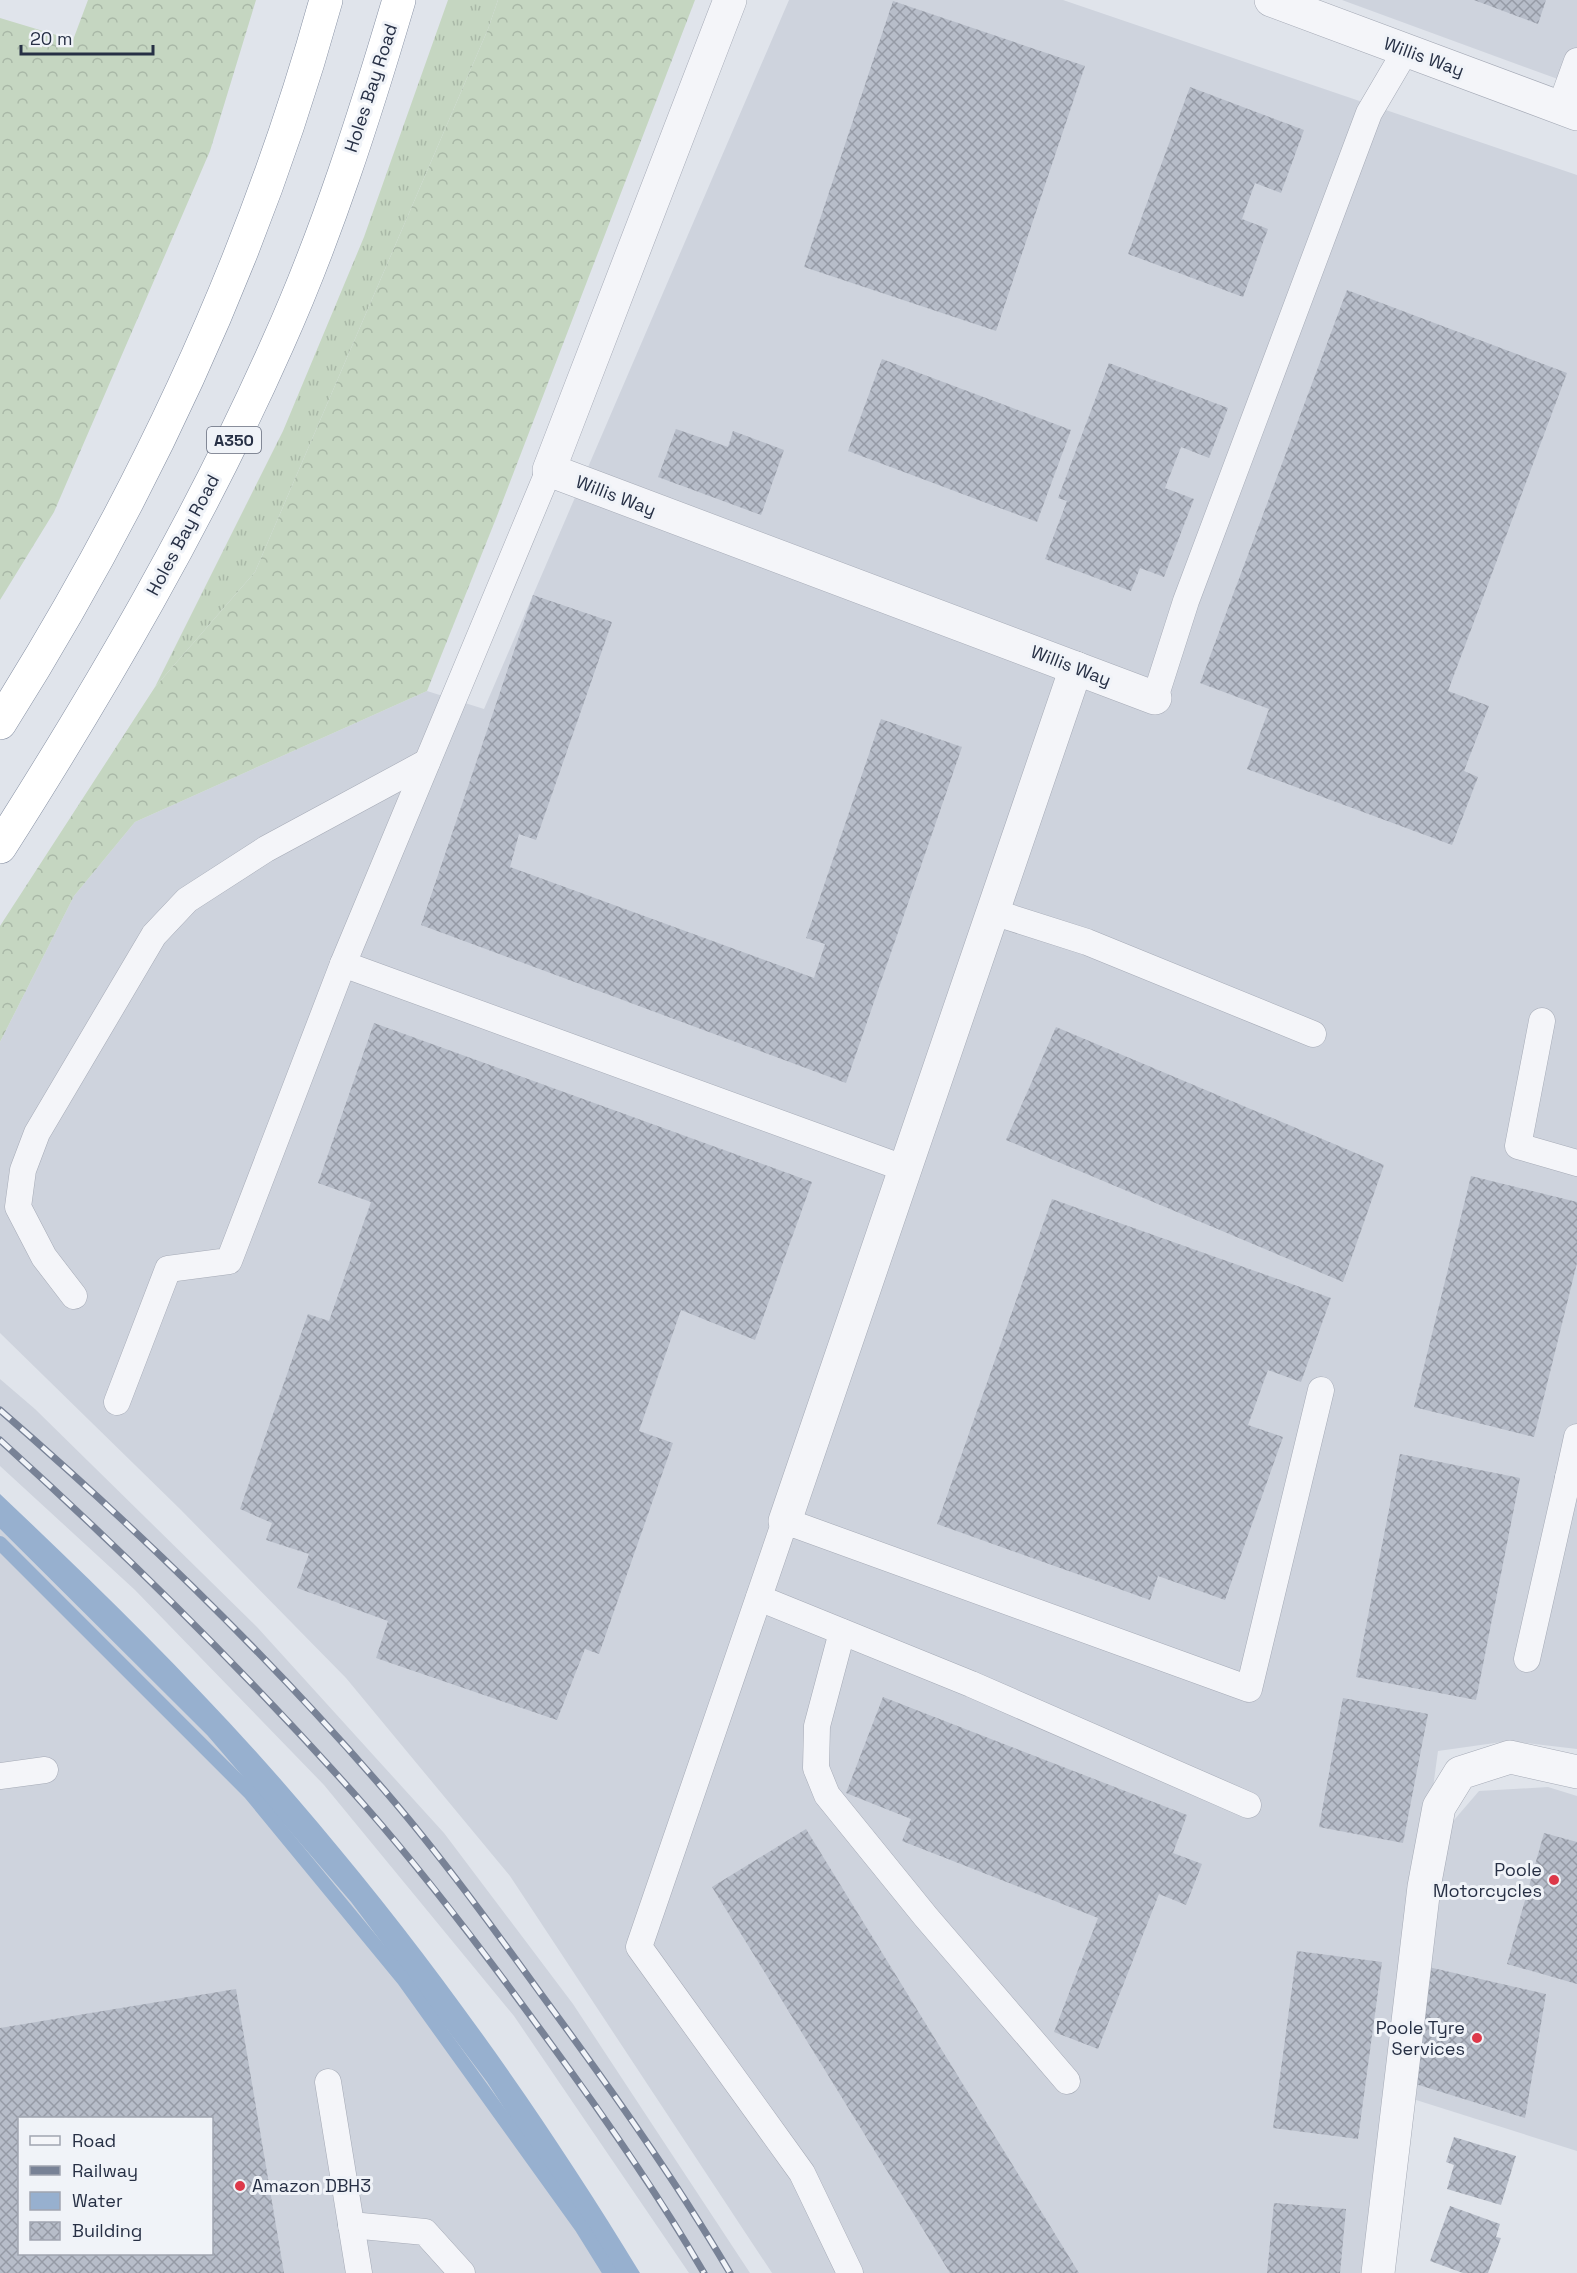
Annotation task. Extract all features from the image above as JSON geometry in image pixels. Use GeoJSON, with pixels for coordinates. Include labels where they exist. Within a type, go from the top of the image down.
{"type":"FeatureCollection","features":[{"type":"Feature","properties":{"kind":"highway"},"geometry":{"type":"LineString","coordinates":[[0,723],[87,576],[202,350],[289,129],[326,0]]}},
{"type":"Feature","properties":{"kind":"highway","name":"Holes Bay Road"},"geometry":{"type":"LineString","coordinates":[[0,847],[89,707],[171,561],[234,440],[280,340],[322,232],[372,91],[399,0]]}},
{"type":"Feature","properties":{"kind":"street"},"geometry":{"type":"LineString","coordinates":[[549,470],[730,0]]}},
{"type":"Feature","properties":{"kind":"street","name":"Willis Way"},"geometry":{"type":"LineString","coordinates":[[1271,0],[1569,111]]}},
{"type":"Feature","properties":{"kind":"street","name":"Willis Way"},"geometry":{"type":"LineString","coordinates":[[549,470],[1155,698]]}},
{"type":"Feature","properties":{"kind":"street"},"geometry":{"type":"LineString","coordinates":[[785,1521],[1076,668]]}},
{"type":"Feature","properties":{"kind":"street"},"geometry":{"type":"LineString","coordinates":[[1378,2273],[1424,1887],[1439,1807],[1460,1773],[1510,1757],[1577,1772]]}},
{"type":"Feature","properties":{"kind":"lane"},"geometry":{"type":"LineString","coordinates":[[1155,698],[1186,601],[1369,113],[1406,50]]}},
{"type":"Feature","properties":{"kind":"lane"},"geometry":{"type":"LineString","coordinates":[[1569,111],[1577,61]]}},
{"type":"Feature","properties":{"kind":"lane"},"geometry":{"type":"LineString","coordinates":[[117,1402],[168,1269],[229,1261],[343,964],[549,470]]}},
{"type":"Feature","properties":{"kind":"lane"},"geometry":{"type":"LineString","coordinates":[[74,1296],[44,1257],[18,1207],[23,1170],[38,1133],[154,935],[187,900],[266,849],[427,762]]}},
{"type":"Feature","properties":{"kind":"lane"},"geometry":{"type":"LineString","coordinates":[[993,912],[1087,942],[1313,1034]]}},
{"type":"Feature","properties":{"kind":"lane"},"geometry":{"type":"LineString","coordinates":[[343,964],[906,1169]]}},
{"type":"Feature","properties":{"kind":"lane"},"geometry":{"type":"LineString","coordinates":[[1542,1021],[1518,1146],[1577,1163]]}},
{"type":"Feature","properties":{"kind":"lane"},"geometry":{"type":"LineString","coordinates":[[850,2273],[802,2173],[639,1947],[785,1521],[1249,1689],[1321,1390]]}},
{"type":"Feature","properties":{"kind":"lane"},"geometry":{"type":"LineString","coordinates":[[1527,1659],[1572,1480],[1577,1437]]}},
{"type":"Feature","properties":{"kind":"lane"},"geometry":{"type":"LineString","coordinates":[[759,1598],[971,1684],[1248,1805]]}},
{"type":"Feature","properties":{"kind":"lane"},"geometry":{"type":"LineString","coordinates":[[842,1632],[818,1726],[816,1768],[827,1796],[926,1917],[1067,2081]]}},
{"type":"Feature","properties":{"kind":"lane"},"geometry":{"type":"LineString","coordinates":[[0,1776],[45,1770]]}},
{"type":"Feature","properties":{"kind":"lane"},"geometry":{"type":"LineString","coordinates":[[328,2082],[358,2273]]}},
{"type":"Feature","properties":{"kind":"lane"},"geometry":{"type":"LineString","coordinates":[[351,2225],[426,2232],[462,2273]]}},
{"type":"Feature","properties":{"kind":"shaded area"},"geometry":{"type":"Polygon","coordinates":[[[789,0],[1063,0],[1577,175],[1577,1749],[1509,1741],[1438,1751],[1367,2273],[772,2273],[510,1876],[346,1678],[181,1510],[0,1333],[0,1042],[74,896],[135,822],[427,691],[484,709],[789,0]]]}},
{"type":"Feature","properties":{"kind":"shaded area"},"geometry":{"type":"Polygon","coordinates":[[[1342,0],[1577,0],[1577,86],[1511,62],[1342,0]]]}},
{"type":"Feature","properties":{"kind":"shaded area"},"geometry":{"type":"Polygon","coordinates":[[[0,1379],[35,1409],[257,1627],[444,1833],[573,2004],[750,2273],[689,2273],[514,2016],[324,1785],[135,1590],[0,1466],[0,1379]]]}},
{"type":"Feature","properties":{"kind":"shaded area"},"geometry":{"type":"Polygon","coordinates":[[[0,1529],[207,1735],[351,1902],[487,2082],[612,2273],[0,2273],[0,1529]]]}},
{"type":"Feature","properties":{"kind":"shaded area"},"geometry":{"type":"Polygon","coordinates":[[[1548,1787],[1577,1796],[1577,2151],[1413,2099],[1448,1827],[1479,1791],[1548,1787]]]}},
{"type":"Feature","properties":{"kind":"green space"},"geometry":{"type":"Polygon","coordinates":[[[88,0],[256,0],[210,151],[54,512],[0,600],[0,18],[73,40],[88,0]]]}},
{"type":"Feature","properties":{"kind":"green space"},"geometry":{"type":"Polygon","coordinates":[[[448,0],[498,0],[488,29],[255,572],[155,687],[283,431],[364,237],[448,0]]]}},
{"type":"Feature","properties":{"kind":"green space"},"geometry":{"type":"Polygon","coordinates":[[[498,0],[695,0],[497,516],[427,691],[135,822],[74,896],[0,1042],[0,926],[155,687],[255,572],[488,29],[498,0]]]}},
{"type":"Feature","properties":{"kind":"water"},"geometry":{"type":"Polygon","coordinates":[[[0,1494],[124,1613],[204,1695],[281,1780],[362,1876],[488,2042],[566,2156],[640,2273],[612,2273],[487,2082],[351,1902],[207,1735],[0,1529],[0,1494]]]}},
{"type":"Feature","properties":{"kind":"building"},"geometry":{"type":"Polygon","coordinates":[[[1474,0],[1546,0],[1538,24],[1474,0]]]}},
{"type":"Feature","properties":{"kind":"building"},"geometry":{"type":"Polygon","coordinates":[[[893,1],[1085,66],[996,331],[804,267],[893,1]]]}},
{"type":"Feature","properties":{"kind":"building"},"geometry":{"type":"Polygon","coordinates":[[[1190,87],[1304,130],[1281,193],[1255,183],[1242,219],[1268,229],[1243,297],[1128,254],[1190,87]]]}},
{"type":"Feature","properties":{"kind":"building"},"geometry":{"type":"Polygon","coordinates":[[[1347,290],[1567,373],[1448,691],[1489,706],[1464,771],[1478,777],[1452,845],[1247,769],[1269,709],[1200,683],[1347,290]]]}},
{"type":"Feature","properties":{"kind":"building"},"geometry":{"type":"Polygon","coordinates":[[[882,359],[1071,430],[1037,522],[848,451],[882,359]]]}},
{"type":"Feature","properties":{"kind":"building"},"geometry":{"type":"Polygon","coordinates":[[[1109,363],[1228,408],[1209,458],[1181,447],[1165,488],[1194,499],[1164,577],[1140,568],[1131,591],[1045,559],[1067,501],[1058,498],[1109,363]]]}},
{"type":"Feature","properties":{"kind":"building"},"geometry":{"type":"Polygon","coordinates":[[[676,429],[728,447],[733,431],[784,450],[761,515],[658,477],[676,429]]]}},
{"type":"Feature","properties":{"kind":"building"},"geometry":{"type":"Polygon","coordinates":[[[533,595],[612,622],[536,840],[519,834],[510,867],[814,978],[825,944],[806,938],[881,719],[962,747],[846,1083],[421,925],[533,595]]]}},
{"type":"Feature","properties":{"kind":"building"},"geometry":{"type":"Polygon","coordinates":[[[374,1023],[812,1182],[755,1340],[681,1310],[639,1431],[673,1443],[599,1654],[585,1649],[557,1720],[376,1658],[388,1621],[297,1588],[309,1554],[266,1540],[272,1523],[240,1509],[308,1314],[329,1321],[371,1202],[318,1183],[374,1023]]]}},
{"type":"Feature","properties":{"kind":"building"},"geometry":{"type":"Polygon","coordinates":[[[1056,1027],[1384,1165],[1343,1282],[1006,1140],[1056,1027]]]}},
{"type":"Feature","properties":{"kind":"building"},"geometry":{"type":"Polygon","coordinates":[[[1471,1176],[1577,1202],[1577,1263],[1534,1437],[1414,1407],[1471,1176]]]}},
{"type":"Feature","properties":{"kind":"building"},"geometry":{"type":"Polygon","coordinates":[[[1052,1199],[1331,1298],[1301,1382],[1268,1370],[1248,1425],[1283,1437],[1225,1600],[1158,1576],[1150,1600],[937,1524],[1052,1199]]]}},
{"type":"Feature","properties":{"kind":"building"},"geometry":{"type":"Polygon","coordinates":[[[1400,1454],[1520,1478],[1476,1700],[1356,1677],[1400,1454]]]}},
{"type":"Feature","properties":{"kind":"building"},"geometry":{"type":"Polygon","coordinates":[[[883,1697],[1187,1815],[1173,1853],[1202,1864],[1186,1905],[1159,1894],[1098,2049],[1054,2032],[1098,1918],[902,1841],[911,1819],[846,1793],[883,1697]]]}},
{"type":"Feature","properties":{"kind":"building"},"geometry":{"type":"Polygon","coordinates":[[[1343,1698],[1428,1714],[1403,1843],[1319,1827],[1343,1698]]]}},
{"type":"Feature","properties":{"kind":"building"},"geometry":{"type":"Polygon","coordinates":[[[806,1829],[1079,2273],[950,2273],[712,1887],[806,1829]]]}},
{"type":"Feature","properties":{"kind":"building"},"geometry":{"type":"Polygon","coordinates":[[[1544,1833],[1577,1842],[1577,1984],[1507,1964],[1544,1833]]]}},
{"type":"Feature","properties":{"kind":"building"},"geometry":{"type":"Polygon","coordinates":[[[1297,1951],[1382,1962],[1358,2139],[1273,2128],[1297,1951]]]}},
{"type":"Feature","properties":{"kind":"building","name":"Poole Tyre Services"},"geometry":{"type":"Polygon","coordinates":[[[1424,1966],[1546,1994],[1525,2118],[1409,2082],[1424,1966]]]}},
{"type":"Feature","properties":{"kind":"building","name":"Amazon DBH3"},"geometry":{"type":"Polygon","coordinates":[[[236,1989],[284,2273],[0,2273],[0,2028],[236,1989]]]}},
{"type":"Feature","properties":{"kind":"building"},"geometry":{"type":"Polygon","coordinates":[[[1454,2137],[1516,2156],[1501,2205],[1447,2189],[1454,2165],[1446,2162],[1454,2137]]]}},
{"type":"Feature","properties":{"kind":"building"},"geometry":{"type":"Polygon","coordinates":[[[1274,2203],[1346,2209],[1340,2273],[1267,2273],[1274,2203]]]}},
{"type":"Feature","properties":{"kind":"building"},"geometry":{"type":"Polygon","coordinates":[[[1450,2206],[1500,2224],[1496,2237],[1501,2238],[1488,2273],[1463,2273],[1430,2261],[1450,2206]]]}},
{"type":"Feature","properties":{"kind":"waterway"},"geometry":{"type":"LineString","coordinates":[[0,1543],[250,1793],[403,1979],[582,2228],[610,2273]]}},
{"type":"Feature","properties":{"kind":"railway"},"geometry":{"type":"LineString","coordinates":[[0,1410],[51,1454],[199,1593],[294,1691],[385,1791],[465,1891],[591,2062],[663,2166],[730,2273]]}},
{"type":"Feature","properties":{"kind":"railway"},"geometry":{"type":"LineString","coordinates":[[0,1440],[142,1573],[233,1664],[322,1758],[389,1834],[482,1950],[589,2097],[648,2183],[704,2273]]}},
{"type":"Feature","properties":{"kind":"place","name":"Poole Motorcycles"},"geometry":{"type":"Point","coordinates":[1554,1880]}},
{"type":"Feature","properties":{"kind":"place","name":"Poole Tyre Services"},"geometry":{"type":"Point","coordinates":[1477,2038]}},
{"type":"Feature","properties":{"kind":"place","name":"Amazon DBH3"},"geometry":{"type":"Point","coordinates":[240,2186]}}]}
